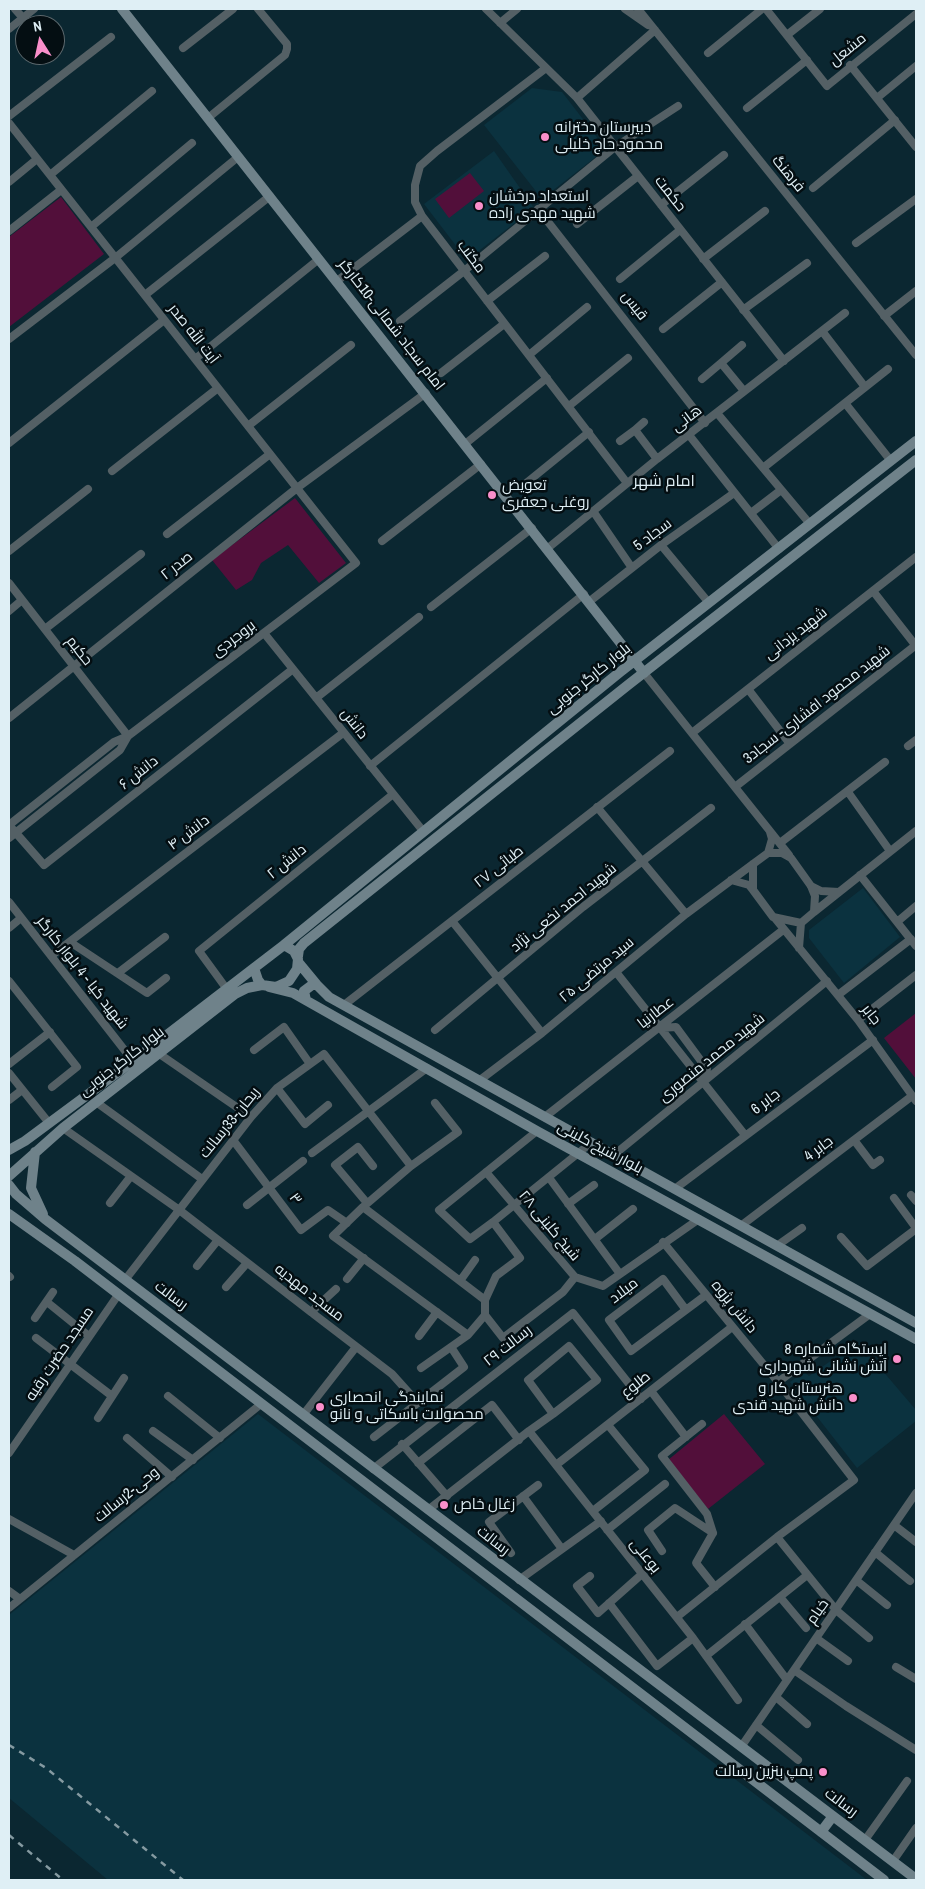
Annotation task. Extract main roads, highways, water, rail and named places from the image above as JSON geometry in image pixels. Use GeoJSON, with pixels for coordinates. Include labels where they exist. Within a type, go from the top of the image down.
{"type":"FeatureCollection","features":[{"type":"Feature","properties":{"kind":"main road","name":"امام سجاد شمالی-10کارگر"},"geometry":{"type":"LineString","coordinates":[[122,9],[548,548],[644,673]]}},
{"type":"Feature","properties":{"kind":"main road","name":"بلوار کارگر جنوبی"},"geometry":{"type":"LineString","coordinates":[[284,945],[635,661],[916,441]]}},
{"type":"Feature","properties":{"kind":"main road","name":"بلوار کارگر جنوبی"},"geometry":{"type":"LineString","coordinates":[[298,959],[299,949],[304,943],[916,460]]}},
{"type":"Feature","properties":{"kind":"main road"},"geometry":{"type":"LineString","coordinates":[[284,945],[298,959],[297,969],[289,981],[276,987],[266,986],[258,980],[254,968],[284,945]]}},
{"type":"Feature","properties":{"kind":"main road","name":"بلوار شیخ کلینی"},"geometry":{"type":"LineString","coordinates":[[298,959],[317,985],[329,996],[344,1005],[916,1323]]}},
{"type":"Feature","properties":{"kind":"main road","name":"بلوار کارگر جنوبی"},"geometry":{"type":"LineString","coordinates":[[9,1150],[49,1123],[254,968]]}},
{"type":"Feature","properties":{"kind":"main road"},"geometry":{"type":"LineString","coordinates":[[306,1000],[304,996],[307,987],[317,985]]}},
{"type":"Feature","properties":{"kind":"main road","name":"بلوار کارگر جنوبی"},"geometry":{"type":"LineString","coordinates":[[9,1176],[62,1128],[235,994],[247,988],[266,986]]}},
{"type":"Feature","properties":{"kind":"main road","name":"بلوار شیخ کلینی"},"geometry":{"type":"LineString","coordinates":[[266,986],[293,993],[306,1000],[537,1131],[916,1339]]}},
{"type":"Feature","properties":{"kind":"main road"},"geometry":{"type":"LineString","coordinates":[[35,1152],[31,1188],[45,1220]]}},
{"type":"Feature","properties":{"kind":"main road"},"geometry":{"type":"LineString","coordinates":[[9,1184],[9,1189]]}},
{"type":"Feature","properties":{"kind":"main road","name":"رسالت"},"geometry":{"type":"LineString","coordinates":[[9,1184],[45,1220],[916,1879]]}},
{"type":"Feature","properties":{"kind":"main road"},"geometry":{"type":"LineString","coordinates":[[12,1215],[16,1206],[26,1202]]}},
{"type":"Feature","properties":{"kind":"main road","name":"رسالت"},"geometry":{"type":"LineString","coordinates":[[12,1215],[884,1880]]}},
{"type":"Feature","properties":{"kind":"main road"},"geometry":{"type":"LineString","coordinates":[[870,1314],[880,1302]]}},
{"type":"Feature","properties":{"kind":"main road"},"geometry":{"type":"LineString","coordinates":[[509,1593],[519,1580]]}},
{"type":"Feature","properties":{"kind":"main road"},"geometry":{"type":"LineString","coordinates":[[821,1832],[833,1816]]}},
{"type":"Feature","properties":{"kind":"railway"},"geometry":{"type":"LineString","coordinates":[[9,1745],[46,1768],[183,1880]]}},
{"type":"Feature","properties":{"kind":"railway"},"geometry":{"type":"LineString","coordinates":[[9,1835],[63,1880]]}},
{"type":"Feature","properties":{"kind":"place","name":"دبيرستان دخترانه محمود حاج خلیلی"},"geometry":{"type":"Point","coordinates":[545,137]}},
{"type":"Feature","properties":{"kind":"place","name":"استعداد درخشان شهید مهدی زاده"},"geometry":{"type":"Point","coordinates":[479,206]}},
{"type":"Feature","properties":{"kind":"place","name":"تعویض روغنی جعفری"},"geometry":{"type":"Point","coordinates":[492,495]}},
{"type":"Feature","properties":{"kind":"place","name":"ایستگاه شماره 8 آتش نشانی شهرداری"},"geometry":{"type":"Point","coordinates":[897,1359]}},
{"type":"Feature","properties":{"kind":"place","name":"هنرستان کار و دانش شهید قندی"},"geometry":{"type":"Point","coordinates":[853,1398]}},
{"type":"Feature","properties":{"kind":"place","name":"نمایندگی انحصاری محصولات باسکاتی و نانو"},"geometry":{"type":"Point","coordinates":[320,1407]}},
{"type":"Feature","properties":{"kind":"place","name":"زغال خاص"},"geometry":{"type":"Point","coordinates":[444,1505]}},
{"type":"Feature","properties":{"kind":"place","name":"پمپ بنزین رسالت"},"geometry":{"type":"Point","coordinates":[823,1772]}},
{"type":"Feature","properties":{"kind":"district","name":"امام شهر"},"geometry":{"type":"Point","coordinates":[664,482]}}]}
